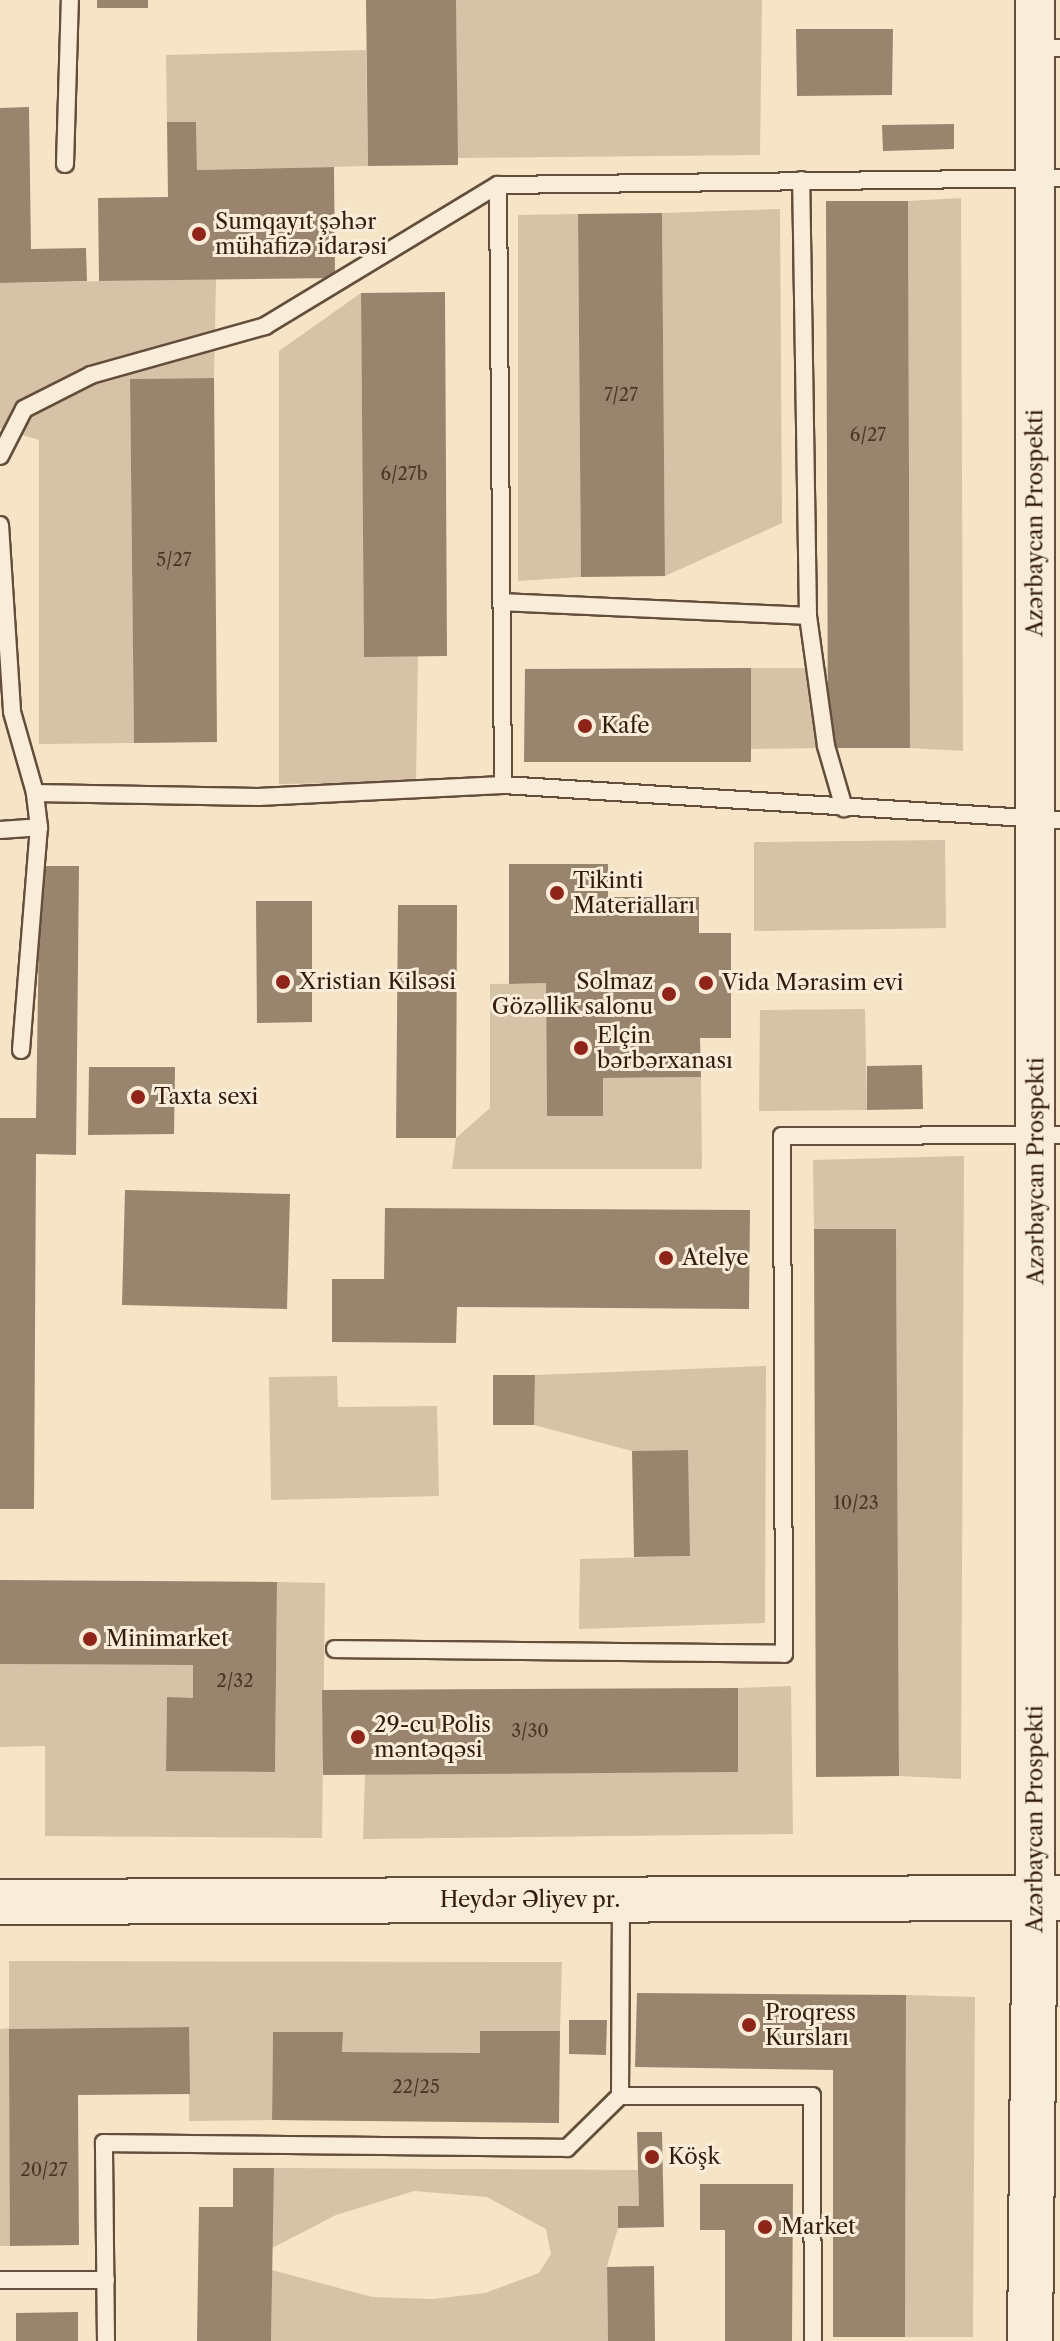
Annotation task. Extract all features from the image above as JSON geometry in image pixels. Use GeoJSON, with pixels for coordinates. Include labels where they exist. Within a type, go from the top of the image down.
{"type":"FeatureCollection","features":[{"type":"Feature","properties":{"kind":"main road","name":"Heydər Əliyev pr."},"geometry":{"type":"LineString","coordinates":[[0,1902],[1048,1898]]}},
{"type":"Feature","properties":{"kind":"main road","name":"Azərbaycan Prospekti"},"geometry":{"type":"LineString","coordinates":[[1030,2341],[1048,1898]]}},
{"type":"Feature","properties":{"kind":"street","name":"Azərbaycan Prospekti"},"geometry":{"type":"LineString","coordinates":[[1035,0],[1047,48],[1048,178],[1048,1898]]}},
{"type":"Feature","properties":{"kind":"lane"},"geometry":{"type":"LineString","coordinates":[[65,164],[70,0]]}},
{"type":"Feature","properties":{"kind":"lane"},"geometry":{"type":"LineString","coordinates":[[0,456],[24,409],[91,375],[265,326],[498,185],[1048,178]]}},
{"type":"Feature","properties":{"kind":"lane"},"geometry":{"type":"LineString","coordinates":[[801,180],[808,616],[826,746],[844,808]]}},
{"type":"Feature","properties":{"kind":"lane"},"geometry":{"type":"LineString","coordinates":[[498,185],[503,785]]}},
{"type":"Feature","properties":{"kind":"lane"},"geometry":{"type":"LineString","coordinates":[[0,525],[12,712],[35,793],[39,827],[21,1050]]}},
{"type":"Feature","properties":{"kind":"lane"},"geometry":{"type":"LineString","coordinates":[[502,602],[808,616]]}},
{"type":"Feature","properties":{"kind":"lane"},"geometry":{"type":"LineString","coordinates":[[35,793],[258,797],[503,785],[1048,820]]}},
{"type":"Feature","properties":{"kind":"lane"},"geometry":{"type":"LineString","coordinates":[[0,830],[39,827]]}},
{"type":"Feature","properties":{"kind":"lane"},"geometry":{"type":"LineString","coordinates":[[335,1649],[784,1654],[782,1136],[1048,1135]]}},
{"type":"Feature","properties":{"kind":"lane"},"geometry":{"type":"LineString","coordinates":[[620,2096],[621,1899]]}},
{"type":"Feature","properties":{"kind":"lane"},"geometry":{"type":"LineString","coordinates":[[106,2341],[104,2143],[567,2148],[620,2096],[812,2096],[813,2341]]}},
{"type":"Feature","properties":{"kind":"lane"},"geometry":{"type":"LineString","coordinates":[[0,2280],[106,2280]]}},
{"type":"Feature","properties":{"kind":"shaded area"},"geometry":{"type":"Polygon","coordinates":[[[456,0],[762,0],[760,155],[457,158],[456,0]]]}},
{"type":"Feature","properties":{"kind":"shaded area"},"geometry":{"type":"Polygon","coordinates":[[[366,50],[368,166],[197,170],[196,122],[167,122],[166,55],[366,50]]]}},
{"type":"Feature","properties":{"kind":"shaded area"},"geometry":{"type":"Polygon","coordinates":[[[961,198],[963,751],[910,748],[908,201],[961,198]]]}},
{"type":"Feature","properties":{"kind":"shaded area"},"geometry":{"type":"Polygon","coordinates":[[[780,209],[782,523],[665,576],[662,213],[780,209]]]}},
{"type":"Feature","properties":{"kind":"shaded area"},"geometry":{"type":"Polygon","coordinates":[[[578,214],[581,577],[518,581],[518,215],[578,214]]]}},
{"type":"Feature","properties":{"kind":"shaded area"},"geometry":{"type":"Polygon","coordinates":[[[216,279],[214,378],[130,379],[134,743],[39,744],[39,440],[0,428],[0,283],[216,279]]]}},
{"type":"Feature","properties":{"kind":"shaded area"},"geometry":{"type":"Polygon","coordinates":[[[361,293],[364,656],[418,656],[416,782],[279,784],[279,351],[361,293]]]}},
{"type":"Feature","properties":{"kind":"shaded area"},"geometry":{"type":"Polygon","coordinates":[[[751,668],[827,668],[828,748],[751,749],[751,668]]]}},
{"type":"Feature","properties":{"kind":"shaded area"},"geometry":{"type":"Polygon","coordinates":[[[945,840],[946,928],[754,931],[754,842],[945,840]]]}},
{"type":"Feature","properties":{"kind":"shaded area"},"geometry":{"type":"Polygon","coordinates":[[[546,983],[547,1116],[603,1116],[603,1078],[701,1077],[702,1169],[452,1169],[456,1138],[490,1108],[490,984],[546,983]]]}},
{"type":"Feature","properties":{"kind":"shaded area"},"geometry":{"type":"Polygon","coordinates":[[[865,1009],[867,1110],[759,1111],[760,1010],[865,1009]]]}},
{"type":"Feature","properties":{"kind":"shaded area"},"geometry":{"type":"Polygon","coordinates":[[[964,1156],[961,1779],[899,1776],[896,1229],[814,1229],[813,1160],[964,1156]]]}},
{"type":"Feature","properties":{"kind":"shaded area"},"geometry":{"type":"Polygon","coordinates":[[[766,1366],[765,1623],[579,1629],[580,1559],[689,1556],[688,1450],[632,1451],[534,1425],[535,1375],[766,1366]]]}},
{"type":"Feature","properties":{"kind":"shaded area"},"geometry":{"type":"Polygon","coordinates":[[[337,1376],[338,1407],[437,1406],[439,1496],[271,1500],[269,1377],[337,1376]]]}},
{"type":"Feature","properties":{"kind":"shaded area"},"geometry":{"type":"Polygon","coordinates":[[[277,1582],[325,1583],[322,1838],[45,1836],[45,1746],[0,1747],[0,1664],[193,1665],[193,1698],[167,1698],[166,1770],[275,1772],[277,1582]]]}},
{"type":"Feature","properties":{"kind":"shaded area"},"geometry":{"type":"Polygon","coordinates":[[[791,1686],[793,1834],[363,1839],[365,1774],[738,1772],[738,1688],[791,1686]]]}},
{"type":"Feature","properties":{"kind":"shaded area"},"geometry":{"type":"Polygon","coordinates":[[[9,1961],[562,1962],[560,2031],[481,2031],[480,2053],[342,2052],[343,2032],[273,2032],[272,2120],[189,2121],[189,2027],[10,2029],[10,2246],[0,2246],[0,2029],[9,2028],[9,1961]]]}},
{"type":"Feature","properties":{"kind":"shaded area"},"geometry":{"type":"Polygon","coordinates":[[[906,1995],[975,1997],[973,2337],[905,2337],[906,1995]]]}},
{"type":"Feature","properties":{"kind":"shaded area"},"geometry":{"type":"Polygon","coordinates":[[[274,2168],[638,2170],[639,2206],[618,2228],[607,2266],[608,2341],[271,2341],[272,2270],[372,2297],[433,2299],[485,2293],[539,2273],[551,2254],[546,2229],[487,2197],[414,2191],[336,2215],[272,2248],[274,2168]]]}},
{"type":"Feature","properties":{"kind":"building"},"geometry":{"type":"Polygon","coordinates":[[[97,0],[148,0],[148,8],[97,8],[97,0]]]}},
{"type":"Feature","properties":{"kind":"building"},"geometry":{"type":"Polygon","coordinates":[[[366,0],[456,0],[458,165],[368,166],[366,0]]]}},
{"type":"Feature","properties":{"kind":"building"},"geometry":{"type":"Polygon","coordinates":[[[796,29],[893,29],[892,95],[797,96],[796,29]]]}},
{"type":"Feature","properties":{"kind":"building"},"geometry":{"type":"Polygon","coordinates":[[[29,107],[31,249],[86,248],[87,281],[0,283],[0,108],[29,107]]]}},
{"type":"Feature","properties":{"kind":"building"},"geometry":{"type":"Polygon","coordinates":[[[167,122],[196,122],[197,170],[334,167],[335,278],[99,281],[98,198],[168,197],[167,122]]]}},
{"type":"Feature","properties":{"kind":"building"},"geometry":{"type":"Polygon","coordinates":[[[954,124],[954,149],[883,151],[882,125],[954,124]]]}},
{"type":"Feature","properties":{"kind":"building"},"geometry":{"type":"Polygon","coordinates":[[[826,201],[908,201],[910,748],[828,748],[826,201]]]}},
{"type":"Feature","properties":{"kind":"building"},"geometry":{"type":"Polygon","coordinates":[[[662,213],[665,576],[581,577],[578,214],[662,213]]]}},
{"type":"Feature","properties":{"kind":"building"},"geometry":{"type":"Polygon","coordinates":[[[445,292],[447,656],[364,657],[361,293],[445,292]]]}},
{"type":"Feature","properties":{"kind":"building"},"geometry":{"type":"Polygon","coordinates":[[[214,378],[217,742],[134,743],[130,379],[214,378]]]}},
{"type":"Feature","properties":{"kind":"building"},"geometry":{"type":"Polygon","coordinates":[[[751,668],[751,762],[524,762],[525,669],[751,668]]]}},
{"type":"Feature","properties":{"kind":"building"},"geometry":{"type":"Polygon","coordinates":[[[509,864],[608,864],[608,897],[699,897],[699,933],[731,933],[731,1038],[700,1038],[701,1077],[603,1078],[603,1116],[547,1116],[546,983],[509,984],[509,864]]]}},
{"type":"Feature","properties":{"kind":"building"},"geometry":{"type":"Polygon","coordinates":[[[40,866],[79,866],[76,1155],[36,1154],[34,1509],[0,1509],[0,1118],[36,1118],[40,866]]]}},
{"type":"Feature","properties":{"kind":"building"},"geometry":{"type":"Polygon","coordinates":[[[256,901],[312,901],[312,1022],[257,1023],[256,901]]]}},
{"type":"Feature","properties":{"kind":"building"},"geometry":{"type":"Polygon","coordinates":[[[398,905],[457,905],[456,1138],[396,1138],[398,905]]]}},
{"type":"Feature","properties":{"kind":"building"},"geometry":{"type":"Polygon","coordinates":[[[922,1065],[923,1109],[867,1110],[867,1066],[922,1065]]]}},
{"type":"Feature","properties":{"kind":"building"},"geometry":{"type":"Polygon","coordinates":[[[89,1067],[175,1067],[174,1134],[88,1135],[89,1067]]]}},
{"type":"Feature","properties":{"kind":"building"},"geometry":{"type":"Polygon","coordinates":[[[125,1190],[290,1194],[287,1309],[122,1305],[125,1190]]]}},
{"type":"Feature","properties":{"kind":"building"},"geometry":{"type":"Polygon","coordinates":[[[385,1208],[750,1210],[749,1309],[457,1307],[456,1343],[332,1342],[332,1279],[384,1279],[385,1208]]]}},
{"type":"Feature","properties":{"kind":"building"},"geometry":{"type":"Polygon","coordinates":[[[814,1229],[896,1229],[899,1776],[816,1777],[814,1229]]]}},
{"type":"Feature","properties":{"kind":"building"},"geometry":{"type":"Polygon","coordinates":[[[493,1375],[535,1375],[534,1425],[493,1425],[493,1375]]]}},
{"type":"Feature","properties":{"kind":"building"},"geometry":{"type":"Polygon","coordinates":[[[688,1450],[690,1556],[634,1557],[632,1451],[688,1450]]]}},
{"type":"Feature","properties":{"kind":"building"},"geometry":{"type":"Polygon","coordinates":[[[0,1580],[277,1582],[275,1772],[166,1771],[167,1697],[193,1698],[193,1665],[0,1664],[0,1580]]]}},
{"type":"Feature","properties":{"kind":"building"},"geometry":{"type":"Polygon","coordinates":[[[738,1688],[738,1772],[323,1775],[322,1690],[738,1688]]]}},
{"type":"Feature","properties":{"kind":"building"},"geometry":{"type":"Polygon","coordinates":[[[637,1993],[906,1995],[905,2337],[833,2337],[833,2070],[635,2067],[637,1993]]]}},
{"type":"Feature","properties":{"kind":"building"},"geometry":{"type":"Polygon","coordinates":[[[569,2020],[607,2020],[606,2055],[569,2054],[569,2020]]]}},
{"type":"Feature","properties":{"kind":"building"},"geometry":{"type":"Polygon","coordinates":[[[189,2027],[190,2094],[78,2095],[79,2245],[10,2246],[9,2029],[189,2027]]]}},
{"type":"Feature","properties":{"kind":"building"},"geometry":{"type":"Polygon","coordinates":[[[480,2031],[560,2031],[559,2123],[272,2120],[273,2032],[343,2032],[342,2052],[480,2053],[480,2031]]]}},
{"type":"Feature","properties":{"kind":"building"},"geometry":{"type":"Polygon","coordinates":[[[637,2132],[662,2132],[664,2227],[618,2228],[618,2206],[639,2206],[637,2132]]]}},
{"type":"Feature","properties":{"kind":"building"},"geometry":{"type":"Polygon","coordinates":[[[233,2168],[274,2168],[271,2341],[197,2341],[199,2207],[233,2207],[233,2168]]]}},
{"type":"Feature","properties":{"kind":"building"},"geometry":{"type":"Polygon","coordinates":[[[700,2184],[793,2184],[792,2341],[725,2341],[725,2230],[700,2230],[700,2184]]]}},
{"type":"Feature","properties":{"kind":"building"},"geometry":{"type":"Polygon","coordinates":[[[654,2266],[655,2341],[608,2341],[607,2267],[654,2266]]]}},
{"type":"Feature","properties":{"kind":"building"},"geometry":{"type":"Polygon","coordinates":[[[78,2312],[78,2341],[16,2341],[16,2313],[78,2312]]]}},
{"type":"Feature","properties":{"kind":"place","name":"Sumqayıt şəhər mühafizə idarəsi"},"geometry":{"type":"Point","coordinates":[199,234]}},
{"type":"Feature","properties":{"kind":"place","name":"Kafe"},"geometry":{"type":"Point","coordinates":[585,726]}},
{"type":"Feature","properties":{"kind":"place","name":"Tikinti Materialları"},"geometry":{"type":"Point","coordinates":[557,893]}},
{"type":"Feature","properties":{"kind":"place","name":"Xristian Kilsəsi"},"geometry":{"type":"Point","coordinates":[283,982]}},
{"type":"Feature","properties":{"kind":"place","name":"Vida Mərasim evi"},"geometry":{"type":"Point","coordinates":[706,983]}},
{"type":"Feature","properties":{"kind":"place","name":"Solmaz Gözəllik salonu"},"geometry":{"type":"Point","coordinates":[669,994]}},
{"type":"Feature","properties":{"kind":"place","name":"Elçin bərbərxanası"},"geometry":{"type":"Point","coordinates":[581,1048]}},
{"type":"Feature","properties":{"kind":"place","name":"Taxta sexi"},"geometry":{"type":"Point","coordinates":[138,1097]}},
{"type":"Feature","properties":{"kind":"place","name":"Atelye"},"geometry":{"type":"Point","coordinates":[666,1258]}},
{"type":"Feature","properties":{"kind":"place","name":"Minimarket"},"geometry":{"type":"Point","coordinates":[90,1639]}},
{"type":"Feature","properties":{"kind":"place","name":"29-cu Polis məntəqəsi"},"geometry":{"type":"Point","coordinates":[358,1737]}},
{"type":"Feature","properties":{"kind":"place","name":"Proqress Kursları"},"geometry":{"type":"Point","coordinates":[749,2025]}},
{"type":"Feature","properties":{"kind":"place","name":"Köşk"},"geometry":{"type":"Point","coordinates":[652,2157]}},
{"type":"Feature","properties":{"kind":"place","name":"Market"},"geometry":{"type":"Point","coordinates":[765,2227]}}]}
